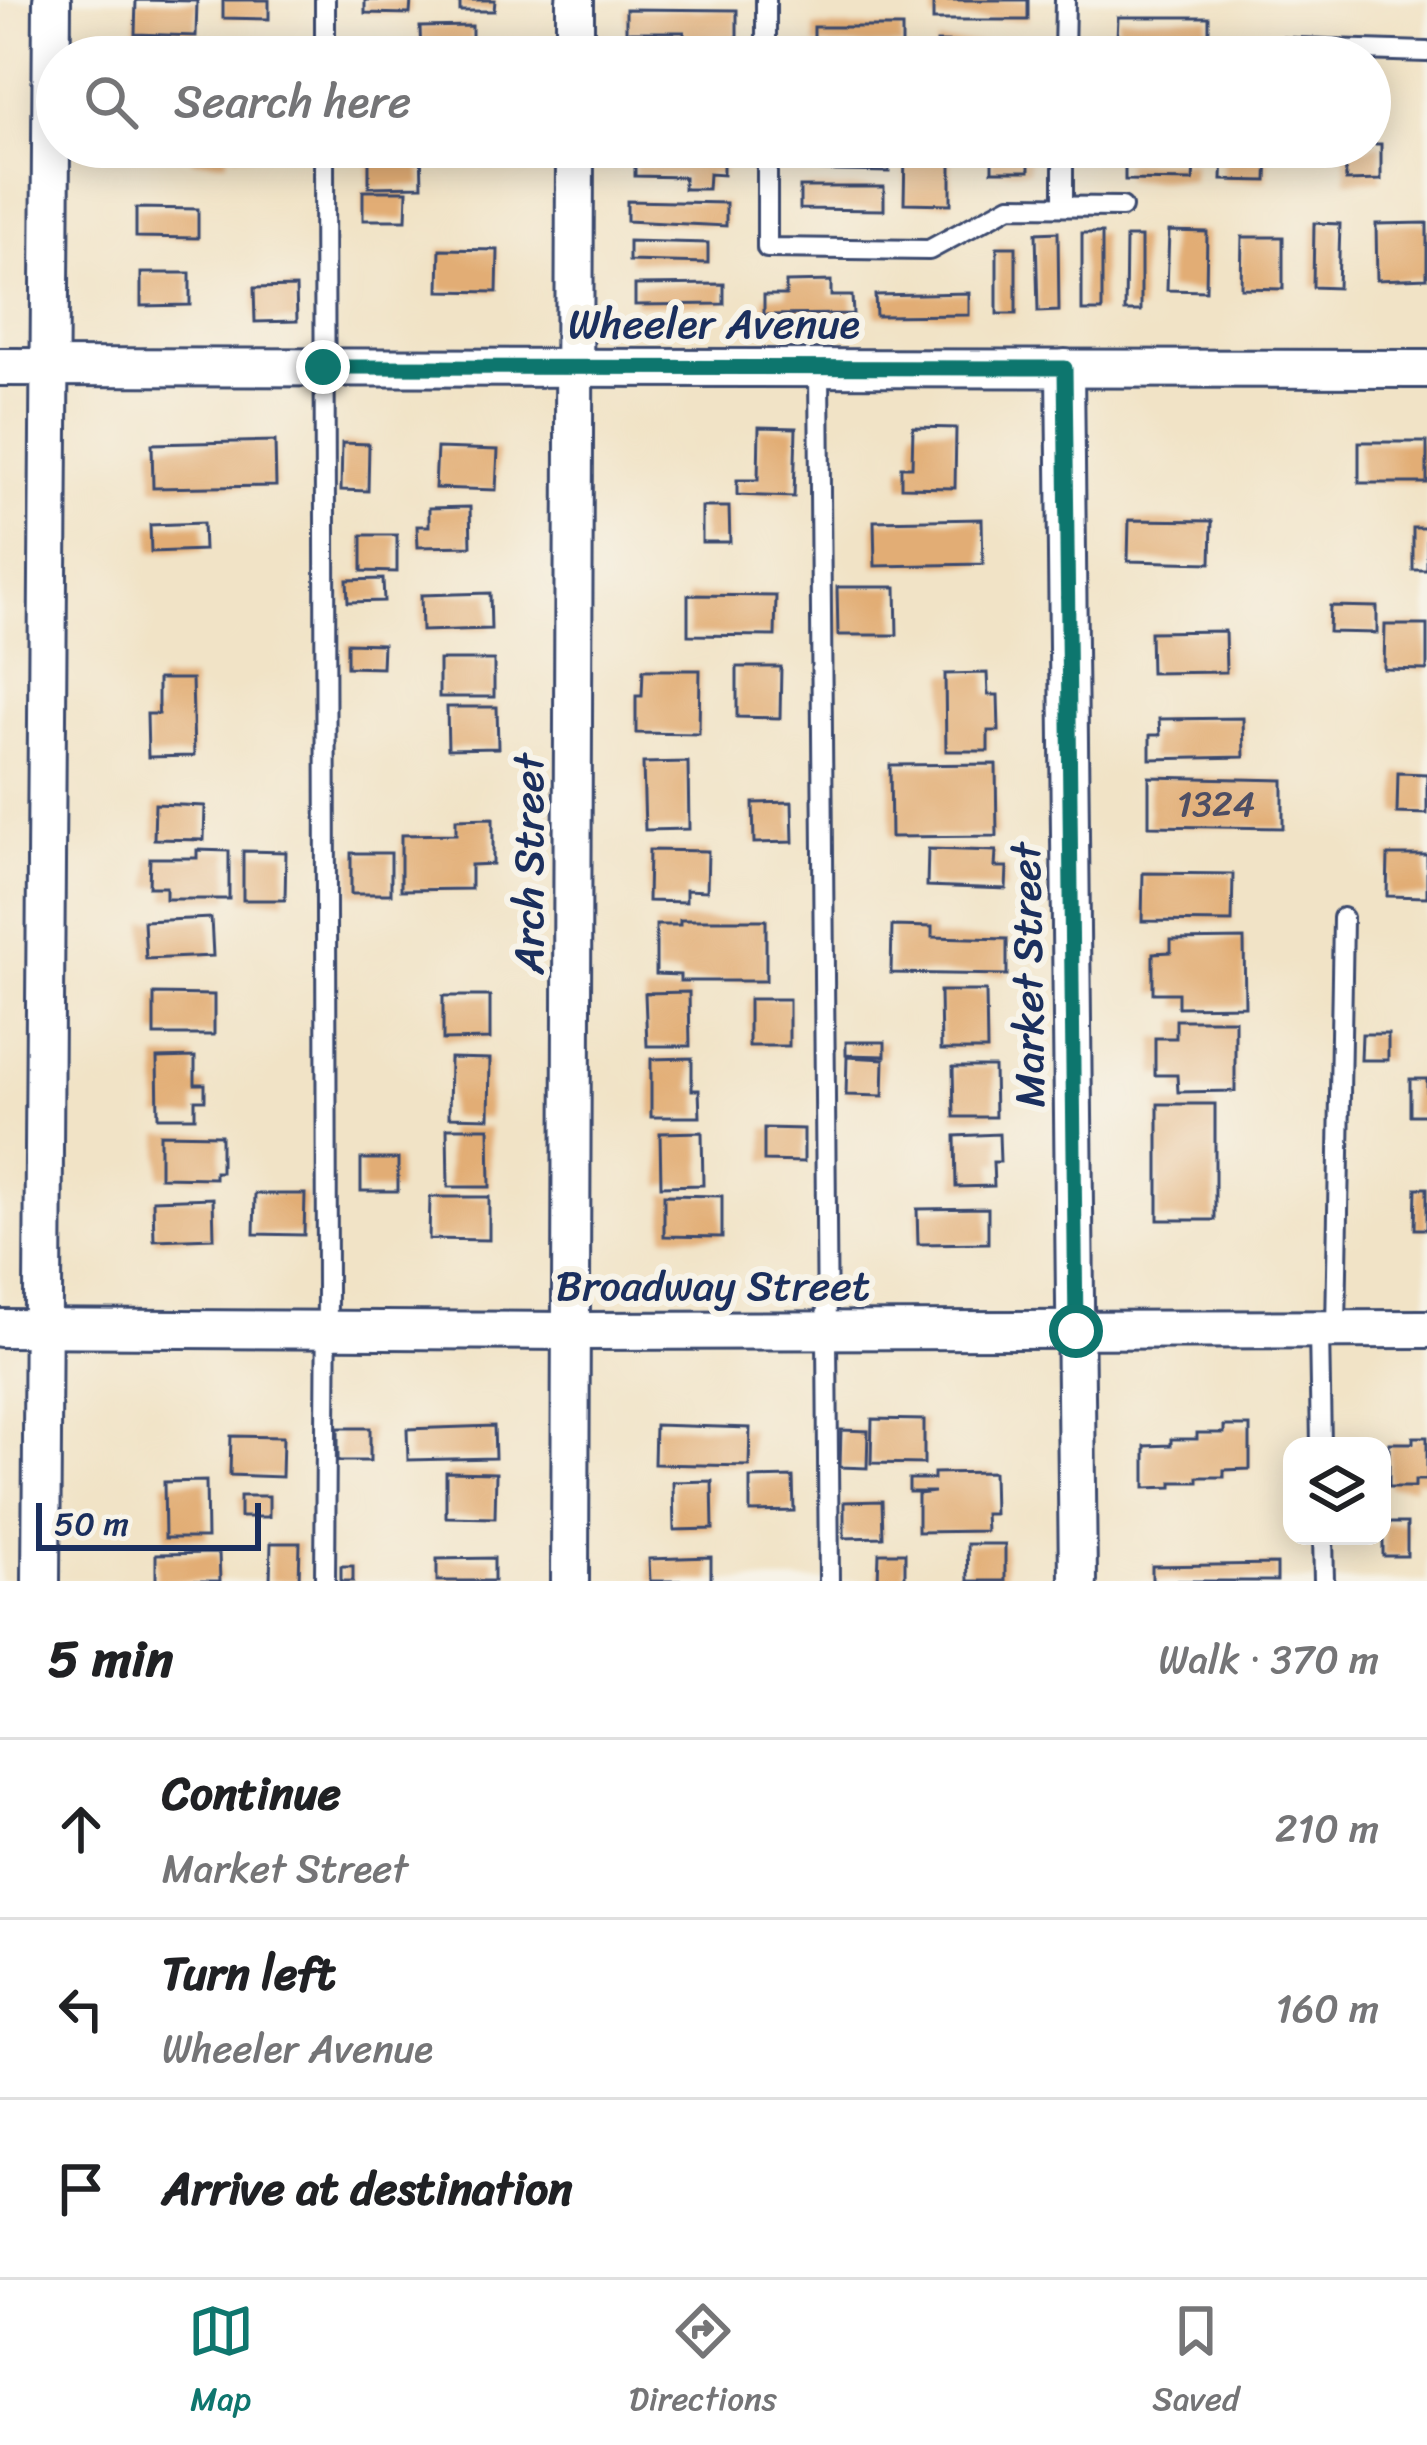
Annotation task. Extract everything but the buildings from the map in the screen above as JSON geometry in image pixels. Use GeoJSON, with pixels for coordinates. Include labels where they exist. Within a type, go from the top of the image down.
{"type":"FeatureCollection","features":[{"type":"Feature","properties":{"kind":"street"},"geometry":{"type":"LineString","coordinates":[[52,0],[52,36]]}},
{"type":"Feature","properties":{"kind":"street"},"geometry":{"type":"LineString","coordinates":[[574,0],[574,36]]}},
{"type":"Feature","properties":{"kind":"street"},"geometry":{"type":"LineString","coordinates":[[41,1581],[51,168]]}},
{"type":"Feature","properties":{"kind":"street","name":"Arch Street"},"geometry":{"type":"LineString","coordinates":[[570,1581],[575,168]]}},
{"type":"Feature","properties":{"kind":"street","name":"Wheeler Avenue"},"geometry":{"type":"LineString","coordinates":[[0,367],[1427,369]]}},
{"type":"Feature","properties":{"kind":"street","name":"Market Street"},"geometry":{"type":"LineString","coordinates":[[1065,368],[1078,1581]]}},
{"type":"Feature","properties":{"kind":"street","name":"Broadway Street"},"geometry":{"type":"LineString","coordinates":[[0,1328],[1427,1329]]}},
{"type":"Feature","properties":{"kind":"lane"},"geometry":{"type":"LineString","coordinates":[[325,0],[325,36]]}},
{"type":"Feature","properties":{"kind":"lane"},"geometry":{"type":"LineString","coordinates":[[766,0],[766,36]]}},
{"type":"Feature","properties":{"kind":"lane"},"geometry":{"type":"LineString","coordinates":[[1064,36],[1065,0]]}},
{"type":"Feature","properties":{"kind":"lane"},"geometry":{"type":"LineString","coordinates":[[1391,51],[1427,52]]}},
{"type":"Feature","properties":{"kind":"lane"},"geometry":{"type":"LineString","coordinates":[[324,168],[325,1581]]}},
{"type":"Feature","properties":{"kind":"lane"},"geometry":{"type":"LineString","coordinates":[[766,168],[766,248],[929,250],[1010,206],[1122,207]]}},
{"type":"Feature","properties":{"kind":"lane"},"geometry":{"type":"LineString","coordinates":[[1063,168],[1063,206]]}},
{"type":"Feature","properties":{"kind":"lane"},"geometry":{"type":"LineString","coordinates":[[819,369],[830,1581]]}},
{"type":"Feature","properties":{"kind":"lane"},"geometry":{"type":"LineString","coordinates":[[1322,1437],[1343,918]]}},
{"type":"Feature","properties":{"kind":"lane"},"geometry":{"type":"LineString","coordinates":[[1324,1545],[1324,1581]]}},
{"type":"Feature","properties":{"kind":"route"},"geometry":{"type":"LineString","coordinates":[[323,367],[1065,368],[1076,1331]]}}]}
